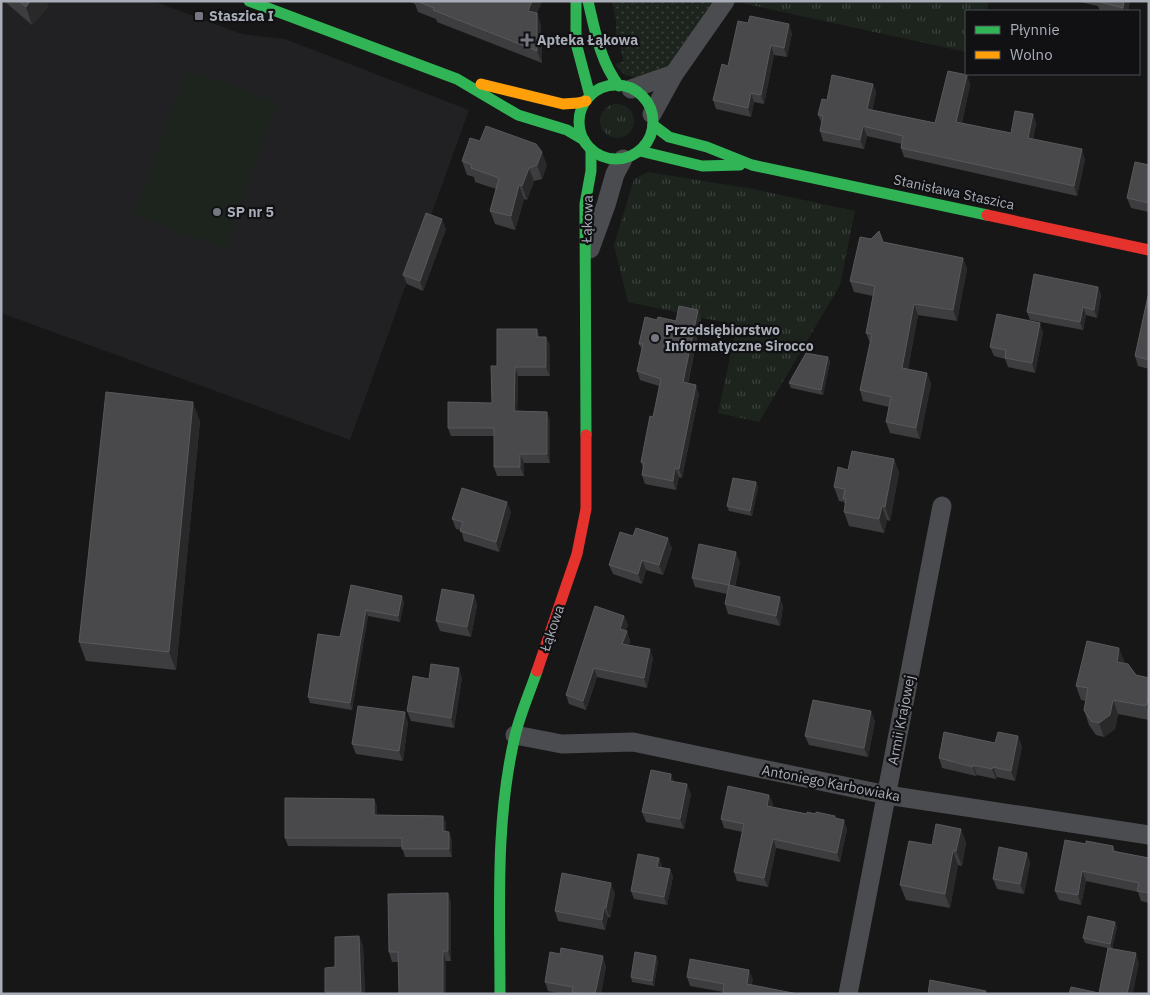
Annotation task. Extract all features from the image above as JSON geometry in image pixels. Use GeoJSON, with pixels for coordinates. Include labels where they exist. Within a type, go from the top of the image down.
{"type":"FeatureCollection","features":[{"type":"Feature","properties":{"kind":"street"},"geometry":{"type":"LineString","coordinates":[[249,1],[457,79],[563,105],[576,105],[601,89],[625,87],[677,71]]}},
{"type":"Feature","properties":{"kind":"street"},"geometry":{"type":"LineString","coordinates":[[576,1],[576,43],[588,99],[582,110],[580,130],[587,145]]}},
{"type":"Feature","properties":{"kind":"street"},"geometry":{"type":"LineString","coordinates":[[588,1],[603,60],[610,75],[645,99],[653,120]]}},
{"type":"Feature","properties":{"kind":"street"},"geometry":{"type":"LineString","coordinates":[[457,79],[518,115],[568,130],[606,158],[623,159],[640,151],[649,140],[653,120],[677,71],[725,1]]}},
{"type":"Feature","properties":{"kind":"street","name":"Stanisława Staszica"},"geometry":{"type":"LineString","coordinates":[[653,120],[669,137],[707,147],[752,165],[1149,250]]}},
{"type":"Feature","properties":{"kind":"street","name":"Łąkowa"},"geometry":{"type":"LineString","coordinates":[[500,994],[500,840],[505,794],[515,735],[577,554],[586,509],[585,204],[591,171],[587,145]]}},
{"type":"Feature","properties":{"kind":"street","name":"Stanisława Staszica"},"geometry":{"type":"LineString","coordinates":[[640,151],[702,166],[752,165]]}},
{"type":"Feature","properties":{"kind":"street","name":"Łąkowa"},"geometry":{"type":"LineString","coordinates":[[586,260],[615,174],[623,159]]}},
{"type":"Feature","properties":{"kind":"street","name":"Armii Krajowej"},"geometry":{"type":"LineString","coordinates":[[848,994],[942,506]]}},
{"type":"Feature","properties":{"kind":"street","name":"Antoniego Karbowiaka"},"geometry":{"type":"LineString","coordinates":[[515,735],[562,744],[633,742],[886,795],[1149,835]]}},
{"type":"Feature","properties":{"kind":"shaded area","name":"SP nr 5"},"geometry":{"type":"Polygon","coordinates":[[[1,1],[153,1],[242,34],[285,39],[469,110],[350,440],[1,313],[1,1]]]}},
{"type":"Feature","properties":{"kind":"green space"},"geometry":{"type":"Polygon","coordinates":[[[612,1],[713,1],[678,55],[668,66],[638,78],[625,75],[615,64],[624,61],[616,34],[616,21],[612,1]]]}},
{"type":"Feature","properties":{"kind":"green space"},"geometry":{"type":"Polygon","coordinates":[[[743,1],[989,1],[987,10],[965,10],[965,52],[742,3],[743,1]]]}},
{"type":"Feature","properties":{"kind":"green space"},"geometry":{"type":"Polygon","coordinates":[[[187,69],[277,102],[225,248],[134,216],[187,69]]]}},
{"type":"Feature","properties":{"kind":"green space"},"geometry":{"type":"Polygon","coordinates":[[[617,104],[624,105],[629,109],[633,114],[633,128],[629,133],[624,137],[617,138],[610,137],[605,133],[601,128],[600,121],[601,114],[605,109],[610,105],[617,104]]]}},
{"type":"Feature","properties":{"kind":"green space"},"geometry":{"type":"Polygon","coordinates":[[[648,172],[753,189],[855,211],[840,285],[759,422],[718,413],[737,325],[628,302],[614,245],[634,179],[648,172]]]}},
{"type":"Feature","properties":{"kind":"building"},"geometry":{"type":"Polygon","coordinates":[[[19,1],[30,1],[26,7],[19,1]]]}},
{"type":"Feature","properties":{"kind":"building"},"geometry":{"type":"Polygon","coordinates":[[[417,1],[532,1],[528,11],[537,13],[537,51],[433,10],[434,8],[417,1]]]}},
{"type":"Feature","properties":{"kind":"building"},"geometry":{"type":"Polygon","coordinates":[[[1096,1],[1124,1],[1123,8],[1096,1]]]}},
{"type":"Feature","properties":{"kind":"building"},"geometry":{"type":"Polygon","coordinates":[[[750,16],[789,24],[784,48],[771,45],[761,95],[751,93],[748,108],[713,100],[722,64],[728,66],[738,21],[748,23],[750,16]]]}},
{"type":"Feature","properties":{"kind":"building"},"geometry":{"type":"Polygon","coordinates":[[[948,71],[967,75],[956,122],[1011,133],[1015,111],[1033,114],[1028,138],[1082,149],[1074,186],[901,148],[903,136],[863,126],[860,140],[820,131],[823,116],[818,115],[822,99],[827,100],[832,75],[873,84],[867,109],[935,123],[948,71]]]}},
{"type":"Feature","properties":{"kind":"building"},"geometry":{"type":"Polygon","coordinates":[[[486,126],[536,144],[542,152],[537,165],[529,168],[522,186],[519,185],[511,216],[490,211],[499,178],[471,168],[472,165],[462,161],[470,138],[480,141],[486,126]]]}},
{"type":"Feature","properties":{"kind":"building"},"geometry":{"type":"Polygon","coordinates":[[[1135,162],[1149,165],[1149,203],[1127,198],[1135,162]]]}},
{"type":"Feature","properties":{"kind":"building"},"geometry":{"type":"Polygon","coordinates":[[[426,213],[442,219],[420,281],[403,275],[426,213]]]}},
{"type":"Feature","properties":{"kind":"building"},"geometry":{"type":"Polygon","coordinates":[[[879,231],[883,242],[963,258],[953,310],[914,304],[902,368],[927,373],[916,428],[886,422],[891,397],[860,390],[872,334],[866,333],[875,286],[850,281],[860,237],[871,239],[879,231]]]}},
{"type":"Feature","properties":{"kind":"building"},"geometry":{"type":"Polygon","coordinates":[[[1034,274],[1098,287],[1094,310],[1083,307],[1080,322],[1027,312],[1034,274]]]}},
{"type":"Feature","properties":{"kind":"building"},"geometry":{"type":"Polygon","coordinates":[[[1149,296],[1149,360],[1135,356],[1149,296]]]}},
{"type":"Feature","properties":{"kind":"building"},"geometry":{"type":"Polygon","coordinates":[[[679,306],[698,310],[683,382],[696,385],[679,469],[675,468],[673,481],[642,475],[644,463],[641,462],[650,416],[653,417],[661,379],[637,371],[643,344],[639,344],[645,317],[657,320],[658,317],[676,321],[679,306]]]}},
{"type":"Feature","properties":{"kind":"building"},"geometry":{"type":"Polygon","coordinates":[[[997,314],[1040,323],[1032,363],[1005,358],[1006,350],[990,347],[997,314]]]}},
{"type":"Feature","properties":{"kind":"building"},"geometry":{"type":"Polygon","coordinates":[[[497,329],[537,329],[537,337],[546,337],[546,367],[515,367],[514,411],[547,412],[547,454],[520,454],[520,467],[494,467],[494,428],[448,428],[448,402],[492,403],[491,366],[497,366],[497,329]]]}},
{"type":"Feature","properties":{"kind":"building"},"geometry":{"type":"Polygon","coordinates":[[[806,353],[828,357],[821,390],[789,383],[806,353]]]}},
{"type":"Feature","properties":{"kind":"building"},"geometry":{"type":"Polygon","coordinates":[[[106,392],[193,402],[169,652],[79,642],[106,392]]]}},
{"type":"Feature","properties":{"kind":"building"},"geometry":{"type":"Polygon","coordinates":[[[852,451],[894,459],[885,507],[882,506],[879,519],[844,512],[846,499],[843,499],[845,489],[834,487],[838,467],[848,470],[852,451]]]}},
{"type":"Feature","properties":{"kind":"building"},"geometry":{"type":"Polygon","coordinates":[[[733,478],[756,482],[750,511],[727,506],[733,478]]]}},
{"type":"Feature","properties":{"kind":"building"},"geometry":{"type":"Polygon","coordinates":[[[462,488],[507,502],[496,542],[460,531],[463,522],[452,519],[462,488]]]}},
{"type":"Feature","properties":{"kind":"building"},"geometry":{"type":"Polygon","coordinates":[[[636,528],[668,538],[659,565],[642,560],[638,574],[609,565],[620,532],[633,536],[636,528]]]}},
{"type":"Feature","properties":{"kind":"building"},"geometry":{"type":"Polygon","coordinates":[[[699,544],[736,552],[729,585],[692,578],[699,544]]]}},
{"type":"Feature","properties":{"kind":"building"},"geometry":{"type":"Polygon","coordinates":[[[351,585],[402,596],[398,616],[366,610],[350,703],[308,697],[318,634],[340,637],[351,585]]]}},
{"type":"Feature","properties":{"kind":"building"},"geometry":{"type":"Polygon","coordinates":[[[729,585],[780,597],[776,616],[725,604],[729,585]]]}},
{"type":"Feature","properties":{"kind":"building"},"geometry":{"type":"Polygon","coordinates":[[[442,589],[474,595],[467,627],[436,621],[442,589]]]}},
{"type":"Feature","properties":{"kind":"building"},"geometry":{"type":"Polygon","coordinates":[[[595,606],[624,616],[620,629],[627,631],[622,644],[650,649],[644,678],[594,668],[583,701],[566,695],[595,606]]]}},
{"type":"Feature","properties":{"kind":"building"},"geometry":{"type":"Polygon","coordinates":[[[1087,641],[1119,648],[1117,662],[1128,664],[1136,675],[1149,678],[1149,696],[1146,706],[1113,700],[1110,715],[1099,723],[1091,721],[1084,710],[1088,688],[1076,686],[1087,641]]]}},
{"type":"Feature","properties":{"kind":"building"},"geometry":{"type":"Polygon","coordinates":[[[431,664],[459,668],[451,718],[407,711],[413,676],[429,679],[431,664]]]}},
{"type":"Feature","properties":{"kind":"building"},"geometry":{"type":"Polygon","coordinates":[[[813,700],[871,711],[864,748],[805,736],[813,700]]]}},
{"type":"Feature","properties":{"kind":"building"},"geometry":{"type":"Polygon","coordinates":[[[358,706],[405,712],[399,751],[352,744],[358,706]]]}},
{"type":"Feature","properties":{"kind":"building"},"geometry":{"type":"Polygon","coordinates":[[[944,732],[995,743],[998,732],[1018,736],[1011,771],[993,767],[992,769],[973,765],[973,767],[939,758],[944,732]]]}},
{"type":"Feature","properties":{"kind":"building"},"geometry":{"type":"Polygon","coordinates":[[[651,770],[671,774],[670,781],[687,784],[680,819],[642,812],[651,770]]]}},
{"type":"Feature","properties":{"kind":"building"},"geometry":{"type":"Polygon","coordinates":[[[728,786],[769,795],[767,806],[807,814],[807,812],[816,814],[816,812],[844,820],[837,853],[773,839],[764,878],[734,872],[744,824],[721,819],[728,786]]]}},
{"type":"Feature","properties":{"kind":"building"},"geometry":{"type":"Polygon","coordinates":[[[285,798],[374,799],[374,815],[443,816],[443,831],[449,832],[449,849],[402,849],[402,838],[285,838],[285,798]]]}},
{"type":"Feature","properties":{"kind":"building"},"geometry":{"type":"Polygon","coordinates":[[[936,824],[961,829],[956,851],[953,851],[945,894],[900,885],[909,841],[932,845],[936,824]]]}},
{"type":"Feature","properties":{"kind":"building"},"geometry":{"type":"Polygon","coordinates":[[[1065,840],[1086,844],[1086,841],[1113,846],[1112,851],[1149,858],[1149,893],[1137,891],[1139,883],[1082,871],[1078,895],[1055,891],[1065,840]]]}},
{"type":"Feature","properties":{"kind":"building"},"geometry":{"type":"Polygon","coordinates":[[[999,847],[1027,853],[1020,884],[993,879],[999,847]]]}},
{"type":"Feature","properties":{"kind":"building"},"geometry":{"type":"Polygon","coordinates":[[[638,854],[659,858],[657,867],[670,869],[664,897],[631,891],[638,854]]]}},
{"type":"Feature","properties":{"kind":"building"},"geometry":{"type":"Polygon","coordinates":[[[562,873],[611,883],[602,920],[555,911],[562,873]]]}},
{"type":"Feature","properties":{"kind":"building"},"geometry":{"type":"Polygon","coordinates":[[[448,893],[448,951],[443,951],[443,994],[399,994],[398,952],[389,952],[388,894],[448,893]]]}},
{"type":"Feature","properties":{"kind":"building"},"geometry":{"type":"Polygon","coordinates":[[[1088,916],[1115,922],[1110,944],[1083,938],[1088,916]]]}},
{"type":"Feature","properties":{"kind":"building"},"geometry":{"type":"Polygon","coordinates":[[[359,936],[361,992],[325,992],[325,968],[335,967],[335,937],[359,936]]]}},
{"type":"Feature","properties":{"kind":"building"},"geometry":{"type":"Polygon","coordinates":[[[561,948],[603,956],[595,994],[572,992],[573,987],[545,982],[550,952],[560,954],[561,948]]]}},
{"type":"Feature","properties":{"kind":"building"},"geometry":{"type":"Polygon","coordinates":[[[1108,948],[1136,953],[1127,994],[1069,994],[1071,987],[1099,993],[1108,948]]]}},
{"type":"Feature","properties":{"kind":"building"},"geometry":{"type":"Polygon","coordinates":[[[635,952],[656,956],[652,981],[631,977],[635,952]]]}},
{"type":"Feature","properties":{"kind":"building"},"geometry":{"type":"Polygon","coordinates":[[[690,959],[749,970],[747,984],[798,994],[723,994],[724,984],[687,977],[690,959]]]}},
{"type":"Feature","properties":{"kind":"building"},"geometry":{"type":"Polygon","coordinates":[[[930,980],[986,991],[985,994],[928,994],[930,980]]]}},
{"type":"Feature","properties":{"kind":"traffic: fast"},"geometry":{"type":"LineString","coordinates":[[249,1],[457,79],[518,115],[567,130],[584,140]]}},
{"type":"Feature","properties":{"kind":"traffic: fast"},"geometry":{"type":"LineString","coordinates":[[576,1],[576,43],[590,96]]}},
{"type":"Feature","properties":{"kind":"traffic: fast"},"geometry":{"type":"LineString","coordinates":[[588,1],[603,56],[619,86]]}},
{"type":"Feature","properties":{"kind":"traffic: fast"},"geometry":{"type":"LineString","coordinates":[[616,85],[630,88],[642,96],[650,108],[653,122],[650,136],[642,148],[630,156],[616,159],[602,156],[590,148],[582,136],[579,122],[582,108],[590,96],[602,88],[616,85]]}},
{"type":"Feature","properties":{"kind":"traffic: fast"},"geometry":{"type":"LineString","coordinates":[[653,125],[669,137],[707,147],[752,165],[987,215]]}},
{"type":"Feature","properties":{"kind":"traffic: fast"},"geometry":{"type":"LineString","coordinates":[[586,435],[585,204],[591,171],[591,149]]}},
{"type":"Feature","properties":{"kind":"traffic: fast"},"geometry":{"type":"LineString","coordinates":[[640,151],[702,166],[740,165]]}},
{"type":"Feature","properties":{"kind":"traffic: fast"},"geometry":{"type":"LineString","coordinates":[[500,994],[499,897],[504,800],[517,728],[537,671]]}},
{"type":"Feature","properties":{"kind":"traffic: slow"},"geometry":{"type":"LineString","coordinates":[[481,84],[563,104],[586,101]]}},
{"type":"Feature","properties":{"kind":"traffic: jam"},"geometry":{"type":"LineString","coordinates":[[987,215],[1149,250]]}},
{"type":"Feature","properties":{"kind":"traffic: jam"},"geometry":{"type":"LineString","coordinates":[[537,671],[577,554],[586,509],[586,435]]}},
{"type":"Feature","properties":{"kind":"place","name":"Staszica I"},"geometry":{"type":"Point","coordinates":[199,16]}},
{"type":"Feature","properties":{"kind":"place","name":"Apteka Łąkowa"},"geometry":{"type":"Point","coordinates":[527,40]}},
{"type":"Feature","properties":{"kind":"place","name":"SP nr 5"},"geometry":{"type":"Point","coordinates":[217,212]}},
{"type":"Feature","properties":{"kind":"place","name":"Przedsiębiorstwo Informatyczne Sirocco"},"geometry":{"type":"Point","coordinates":[655,338]}}]}
